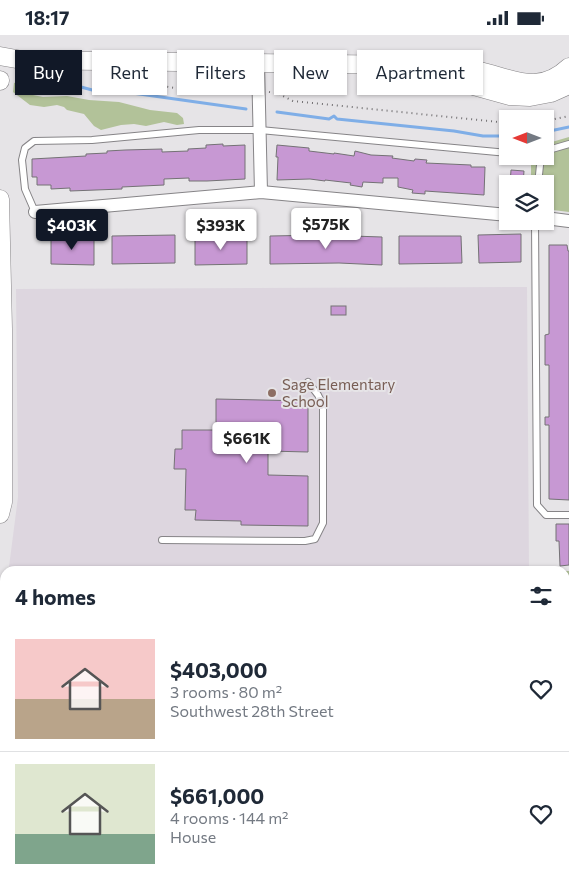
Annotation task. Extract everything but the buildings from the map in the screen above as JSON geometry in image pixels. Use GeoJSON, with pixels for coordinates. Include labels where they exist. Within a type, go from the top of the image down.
{"type":"FeatureCollection","features":[{"type":"Feature","properties":{"kind":"main road"},"geometry":{"type":"LineString","coordinates":[[0,56],[22,60],[177,63]]}},
{"type":"Feature","properties":{"kind":"main road"},"geometry":{"type":"LineString","coordinates":[[264,64],[357,65]]}},
{"type":"Feature","properties":{"kind":"main road"},"geometry":{"type":"LineString","coordinates":[[483,73],[517,83],[537,83],[555,79],[569,67]]}},
{"type":"Feature","properties":{"kind":"main road"},"geometry":{"type":"LineString","coordinates":[[483,89],[510,96],[530,97],[551,93],[569,85]]}},
{"type":"Feature","properties":{"kind":"main road"},"geometry":{"type":"LineString","coordinates":[[0,199],[3,502],[0,513]]}},
{"type":"Feature","properties":{"kind":"street"},"geometry":{"type":"LineString","coordinates":[[259,95],[261,192]]}},
{"type":"Feature","properties":{"kind":"street"},"geometry":{"type":"LineString","coordinates":[[35,213],[261,192],[499,214]]}},
{"type":"Feature","properties":{"kind":"street"},"geometry":{"type":"LineString","coordinates":[[554,219],[569,221]]}},
{"type":"Feature","properties":{"kind":"lane"},"geometry":{"type":"LineString","coordinates":[[35,213],[25,189],[22,160],[25,148],[34,141],[92,140],[199,130],[260,130],[499,152]]}},
{"type":"Feature","properties":{"kind":"lane"},"geometry":{"type":"LineString","coordinates":[[554,148],[569,144]]}},
{"type":"Feature","properties":{"kind":"lane"},"geometry":{"type":"LineString","coordinates":[[535,230],[537,505],[546,515],[569,515]]}},
{"type":"Feature","properties":{"kind":"lane"},"geometry":{"type":"LineString","coordinates":[[162,540],[304,541],[315,539],[323,523],[323,405],[308,382]]}},
{"type":"Feature","properties":{"kind":"path"},"geometry":{"type":"LineString","coordinates":[[264,93],[270,92],[293,101],[499,122]]}},
{"type":"Feature","properties":{"kind":"path"},"geometry":{"type":"LineString","coordinates":[[554,119],[569,116]]}},
{"type":"Feature","properties":{"kind":"shaded area","name":"Sage Elementary School"},"geometry":{"type":"Polygon","coordinates":[[[527,287],[529,566],[9,566],[18,497],[16,289],[527,287]]]}},
{"type":"Feature","properties":{"kind":"green space"},"geometry":{"type":"Polygon","coordinates":[[[17,95],[67,96],[119,102],[150,110],[177,113],[183,118],[184,124],[177,125],[164,122],[146,126],[134,124],[101,130],[94,126],[84,114],[67,110],[57,105],[44,107],[30,105],[17,95]]]}},
{"type":"Feature","properties":{"kind":"green space"},"geometry":{"type":"Polygon","coordinates":[[[569,137],[569,212],[554,210],[554,175],[531,175],[531,165],[554,165],[554,141],[569,137]]]}},
{"type":"Feature","properties":{"kind":"waterway"},"geometry":{"type":"LineString","coordinates":[[82,87],[96,91],[118,91],[246,109]]}},
{"type":"Feature","properties":{"kind":"waterway"},"geometry":{"type":"LineString","coordinates":[[277,112],[329,119],[334,116],[337,119],[454,131],[483,136],[499,136]]}},
{"type":"Feature","properties":{"kind":"waterway"},"geometry":{"type":"LineString","coordinates":[[554,130],[569,127]]}},
{"type":"Feature","properties":{"kind":"place","name":"Sage Elementary School"},"geometry":{"type":"Point","coordinates":[272,393]}}]}
